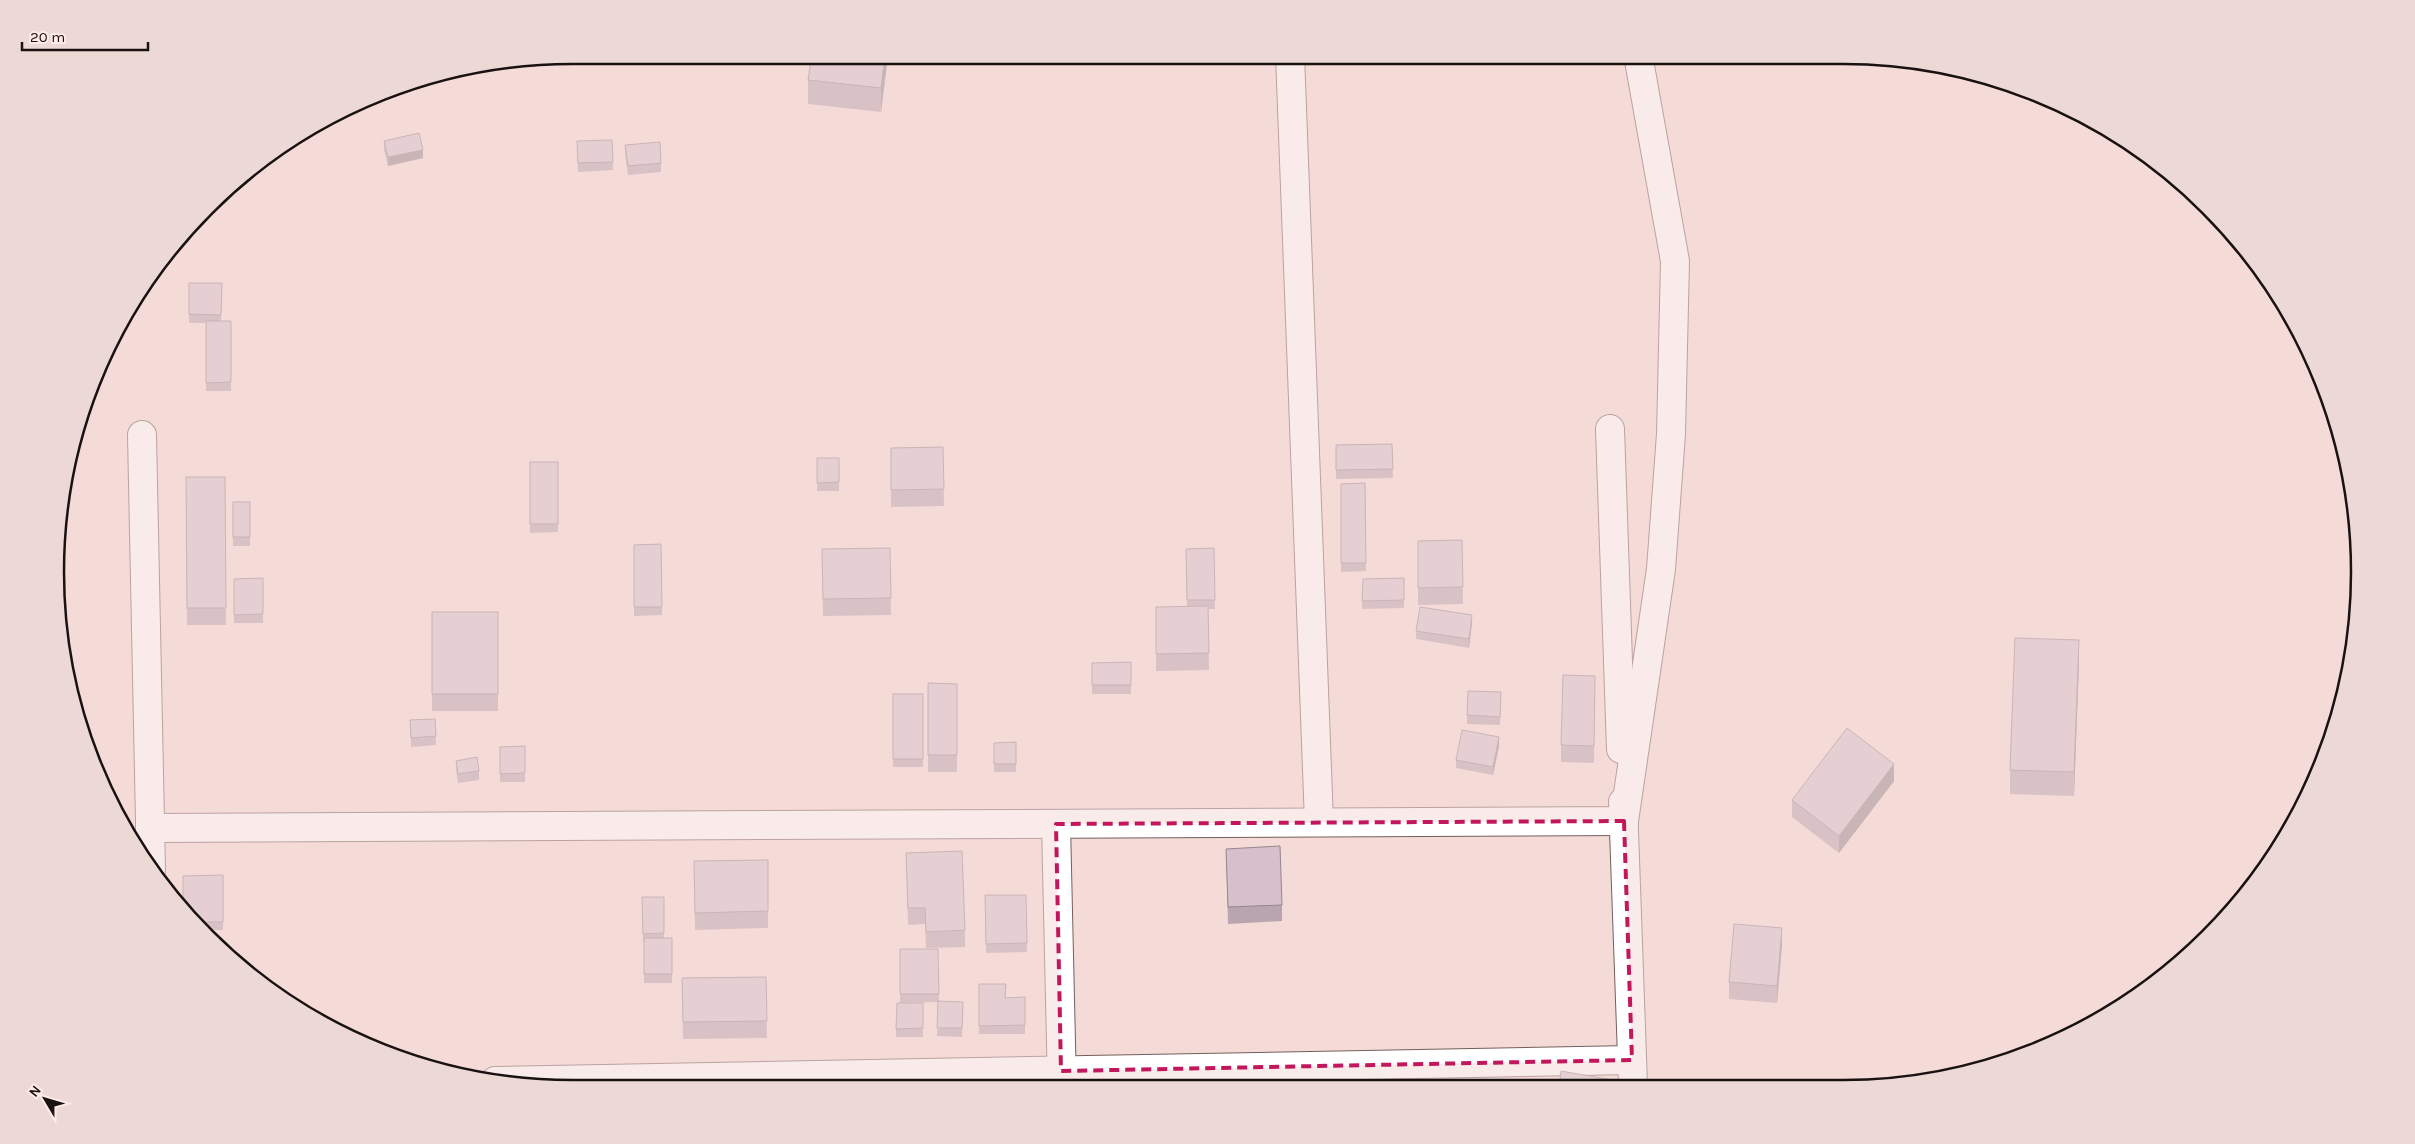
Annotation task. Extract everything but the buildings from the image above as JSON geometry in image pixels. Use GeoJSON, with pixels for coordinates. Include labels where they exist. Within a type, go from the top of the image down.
{"type":"FeatureCollection","features":[{"type":"Feature","properties":{"kind":"street"},"geometry":{"type":"LineString","coordinates":[[1290,64],[1319,822]]}},
{"type":"Feature","properties":{"kind":"street"},"geometry":{"type":"LineString","coordinates":[[1624,821],[1661,569],[1671,434],[1675,261],[1640,64]]}},
{"type":"Feature","properties":{"kind":"street"},"geometry":{"type":"LineString","coordinates":[[778,1080],[1633,1073],[1610,429]]}},
{"type":"Feature","properties":{"kind":"street"},"geometry":{"type":"LineString","coordinates":[[142,435],[151,856]]}},
{"type":"Feature","properties":{"kind":"street"},"geometry":{"type":"LineString","coordinates":[[150,828],[1624,821]]}},
{"type":"Feature","properties":{"kind":"street"},"geometry":{"type":"LineString","coordinates":[[1056,824],[1061,1079]]}},
{"type":"Feature","properties":{"kind":"highlighted area"},"geometry":{"type":"Polygon","coordinates":[[[1624,821],[1632,1060],[1061,1071],[1056,824],[1624,821]]]}}]}
